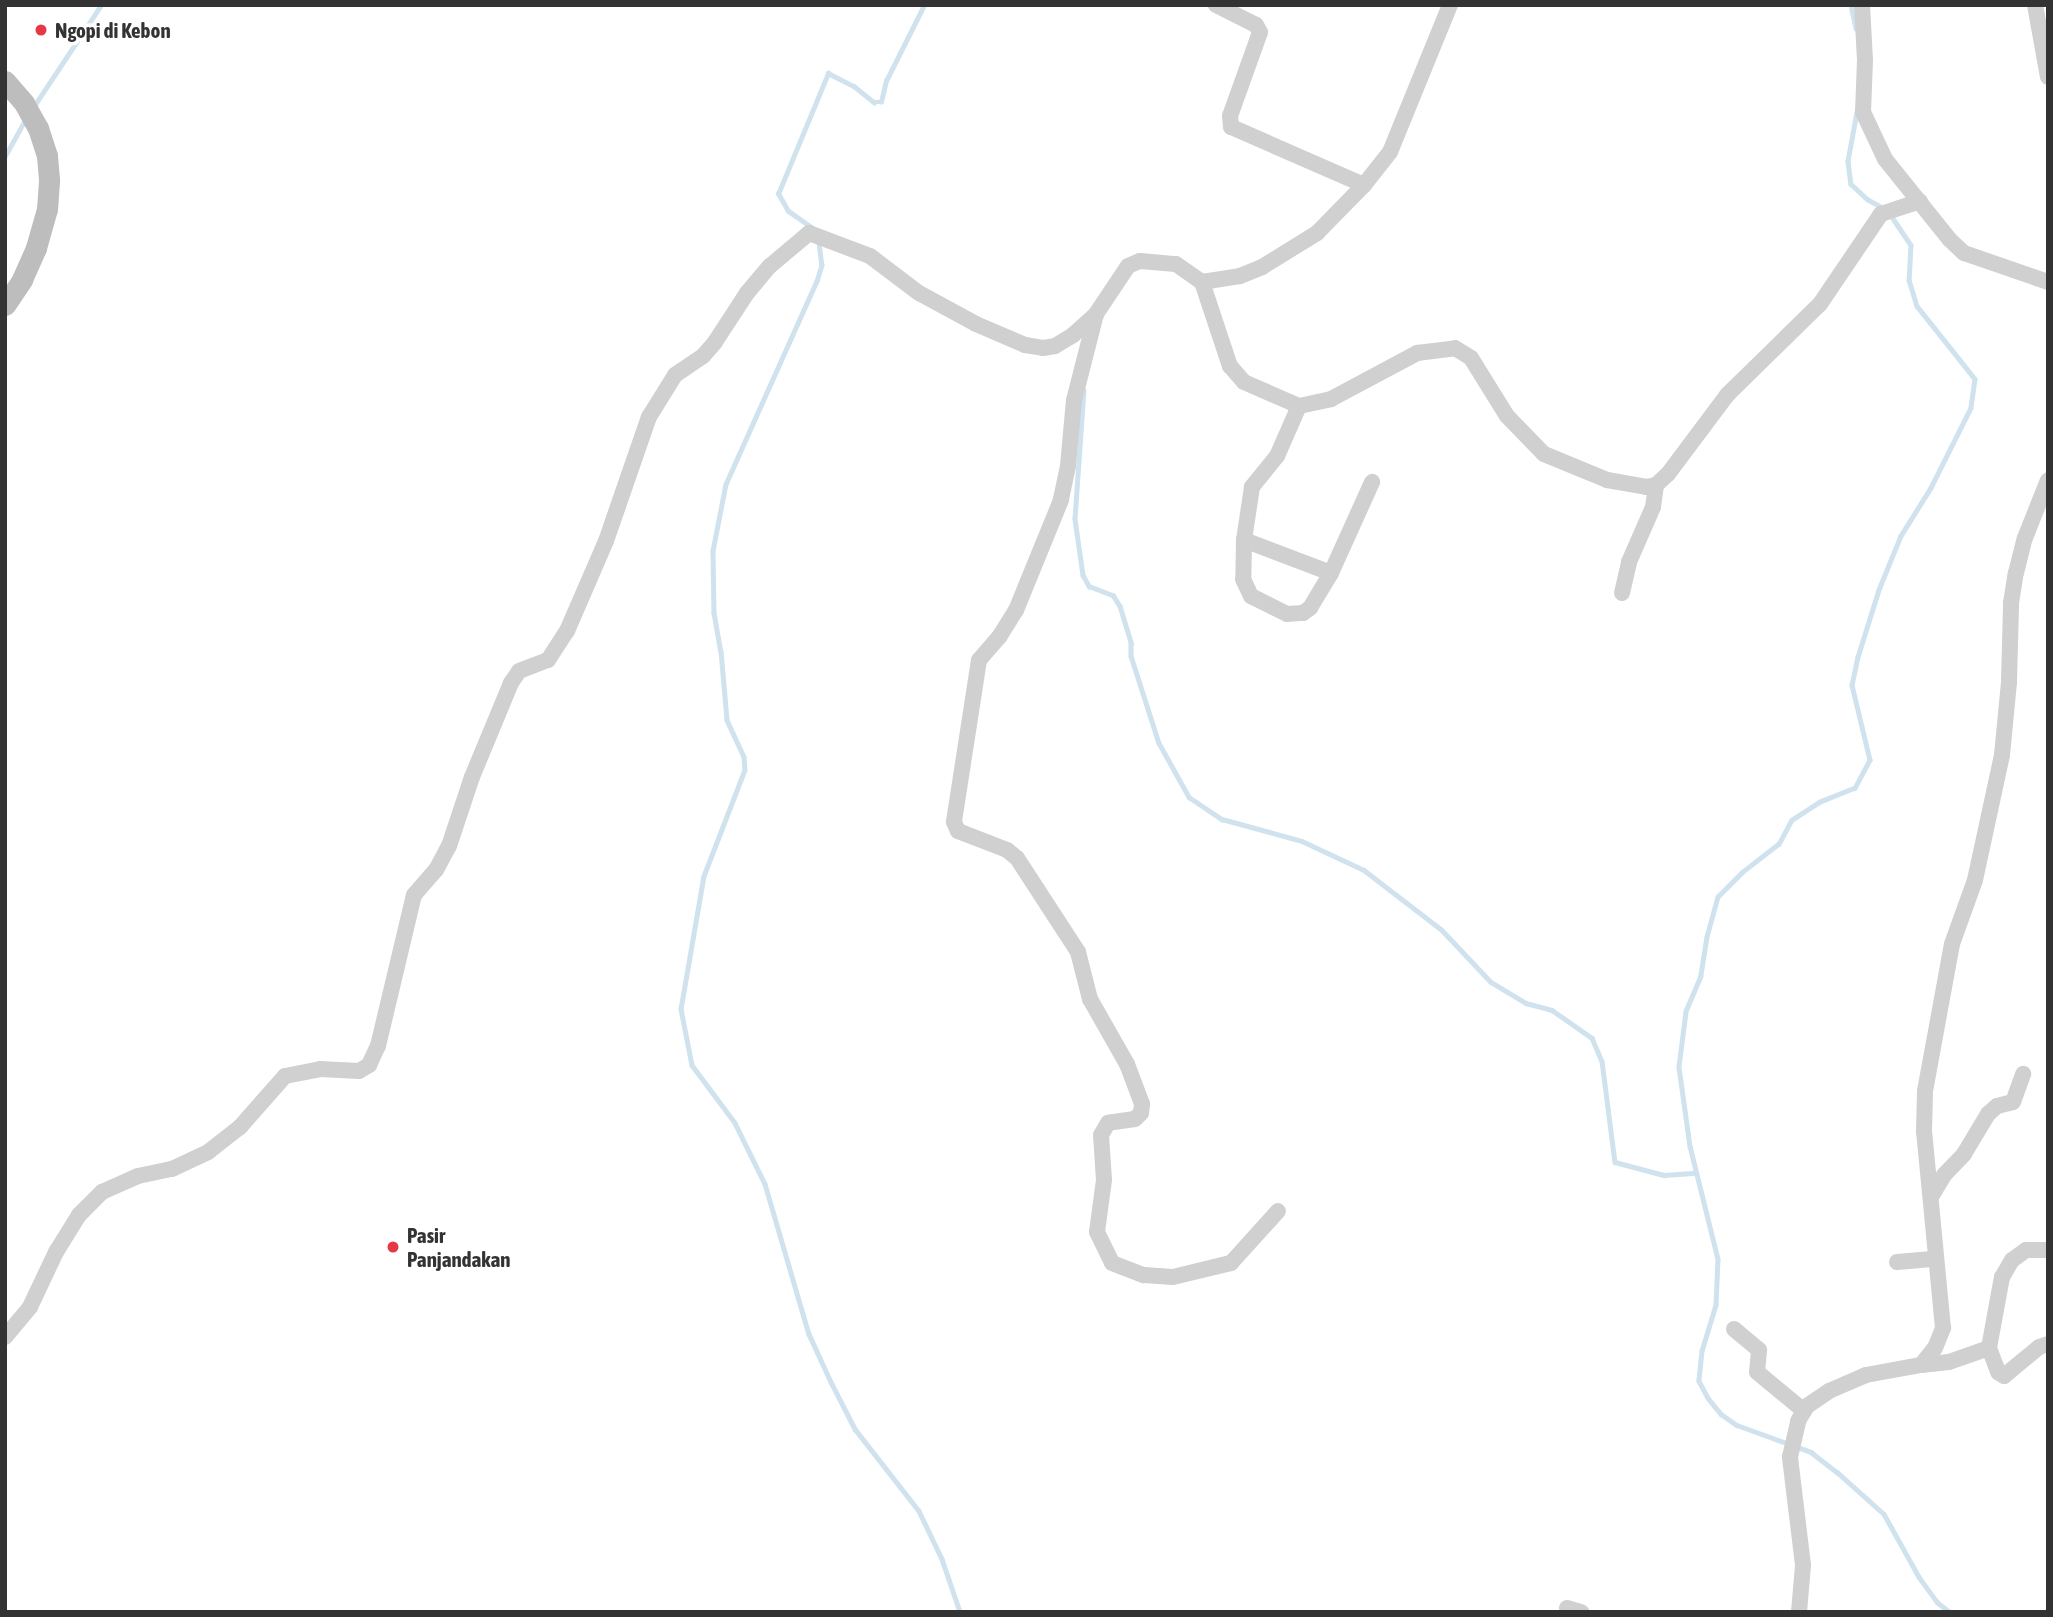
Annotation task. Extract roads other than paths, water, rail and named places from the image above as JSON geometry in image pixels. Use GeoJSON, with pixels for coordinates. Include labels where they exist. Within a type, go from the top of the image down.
{"type":"FeatureCollection","features":[{"type":"Feature","properties":{"kind":"street"},"geometry":{"type":"LineString","coordinates":[[1216,5],[1256,25],[1260,32],[1230,116],[1231,127],[1364,185]]}},
{"type":"Feature","properties":{"kind":"street"},"geometry":{"type":"LineString","coordinates":[[1202,282],[1240,276],[1262,267],[1317,233],[1364,185],[1390,152],[1450,5]]}},
{"type":"Feature","properties":{"kind":"street"},"geometry":{"type":"LineString","coordinates":[[1862,5],[1865,60],[1863,112],[1885,159],[1949,239],[1964,253],[2048,282]]}},
{"type":"Feature","properties":{"kind":"street"},"geometry":{"type":"LineString","coordinates":[[2035,5],[2048,77]]}},
{"type":"Feature","properties":{"kind":"street"},"geometry":{"type":"LineString","coordinates":[[5,80],[24,103],[38,128],[47,156],[49,181],[47,209],[36,248],[22,280],[5,305]]}},
{"type":"Feature","properties":{"kind":"street"},"geometry":{"type":"LineString","coordinates":[[5,1337],[30,1307],[56,1252],[79,1215],[102,1192],[138,1176],[172,1169],[208,1152],[240,1127],[285,1076],[320,1069],[359,1071],[369,1065],[378,1046],[401,958],[409,906],[449,846],[472,777],[511,684],[519,671],[548,660],[567,631],[606,541],[649,417],[675,376],[703,356],[747,293],[770,266],[809,233],[870,256],[894,277],[941,306],[1006,338],[1034,347],[1055,346],[1073,335],[1096,314],[1128,266],[1140,261],[1176,264],[1202,282],[1230,366],[1244,382],[1261,392],[1299,406],[1331,399],[1418,353],[1455,348],[1471,358],[1507,416],[1544,454],[1607,480],[1631,486],[1656,485],[1668,474],[1727,395],[1820,304],[1888,210],[1920,201]]}},
{"type":"Feature","properties":{"kind":"street"},"geometry":{"type":"LineString","coordinates":[[1096,314],[1074,400],[1068,466],[1061,500],[1016,610],[999,637],[979,660],[954,822],[958,831],[1007,850],[1017,858],[1078,952],[1090,999],[1127,1064],[1142,1104],[1141,1113],[1135,1119],[1108,1123],[1101,1135],[1104,1180],[1097,1232],[1112,1264],[1144,1275],[1173,1277],[1231,1263],[1279,1211]]}},
{"type":"Feature","properties":{"kind":"street"},"geometry":{"type":"LineString","coordinates":[[1299,406],[1277,456],[1254,481],[1244,540],[1243,579],[1259,603],[1287,614],[1303,613],[1310,608],[1331,573],[1372,482]]}},
{"type":"Feature","properties":{"kind":"street"},"geometry":{"type":"LineString","coordinates":[[1921,1365],[1935,1348],[1945,1320],[1935,1259],[1924,1132],[1930,1056],[1952,944],[1975,880],[2002,755],[2009,682],[2011,603],[2016,573],[2025,538],[2048,481]]}},
{"type":"Feature","properties":{"kind":"street"},"geometry":{"type":"LineString","coordinates":[[1622,593],[1629,562],[1654,507],[1656,485]]}},
{"type":"Feature","properties":{"kind":"street"},"geometry":{"type":"LineString","coordinates":[[1244,540],[1331,573]]}},
{"type":"Feature","properties":{"kind":"street"},"geometry":{"type":"LineString","coordinates":[[1931,1197],[1944,1175],[1964,1154],[1988,1114],[1997,1106],[2013,1102],[2023,1074]]}},
{"type":"Feature","properties":{"kind":"street"},"geometry":{"type":"LineString","coordinates":[[2048,1250],[2026,1250],[2012,1260],[2002,1277],[1989,1348],[1998,1371],[2004,1376],[2039,1347],[2048,1344]]}},
{"type":"Feature","properties":{"kind":"street"},"geometry":{"type":"LineString","coordinates":[[1897,1262],[1935,1259]]}},
{"type":"Feature","properties":{"kind":"street"},"geometry":{"type":"LineString","coordinates":[[1734,1329],[1759,1350],[1757,1372],[1804,1411]]}},
{"type":"Feature","properties":{"kind":"street"},"geometry":{"type":"LineString","coordinates":[[1799,1604],[1803,1565],[1790,1457],[1794,1432],[1804,1411],[1829,1391],[1866,1375],[1950,1362],[1989,1348]]}},
{"type":"Feature","properties":{"kind":"waterway"},"geometry":{"type":"LineString","coordinates":[[34,106],[101,5]]}},
{"type":"Feature","properties":{"kind":"waterway"},"geometry":{"type":"LineString","coordinates":[[812,228],[788,211],[778,194],[828,73],[854,86],[874,102],[881,102],[886,81],[924,5]]}},
{"type":"Feature","properties":{"kind":"waterway"},"geometry":{"type":"LineString","coordinates":[[1851,5],[1856,28]]}},
{"type":"Feature","properties":{"kind":"waterway"},"geometry":{"type":"LineString","coordinates":[[1857,112],[1848,161],[1851,184],[1867,199],[1883,208]]}},
{"type":"Feature","properties":{"kind":"waterway"},"geometry":{"type":"LineString","coordinates":[[5,156],[25,120]]}},
{"type":"Feature","properties":{"kind":"waterway"},"geometry":{"type":"LineString","coordinates":[[1890,214],[1911,245],[1909,280],[1917,306],[1975,379],[1971,408],[1931,488],[1901,536],[1879,590],[1858,657],[1852,685],[1870,760],[1855,788],[1820,802],[1792,820],[1779,844],[1743,872],[1718,897],[1707,937],[1701,976],[1686,1012],[1679,1067],[1690,1146],[1718,1259],[1716,1305],[1702,1351],[1699,1381],[1721,1414],[1737,1425],[1811,1452],[1884,1514],[1919,1577],[1937,1602],[1950,1612]]}},
{"type":"Feature","properties":{"kind":"waterway"},"geometry":{"type":"LineString","coordinates":[[819,242],[822,265],[817,281],[726,484],[713,551],[714,613],[721,651],[727,720],[744,757],[745,770],[704,876],[681,1009],[692,1065],[735,1123],[765,1184],[809,1334],[831,1382],[855,1429],[919,1511],[942,1559],[960,1612]]}},
{"type":"Feature","properties":{"kind":"waterway"},"geometry":{"type":"LineString","coordinates":[[1084,390],[1075,519],[1083,575],[1089,586],[1113,595],[1120,606],[1131,643],[1131,656],[1159,743],[1189,797],[1222,819],[1302,841],[1364,870],[1442,930],[1491,982],[1526,1003],[1552,1010],[1592,1038],[1602,1061],[1615,1162],[1664,1175],[1696,1173]]}},
{"type":"Feature","properties":{"kind":"place","name":"Ngopi di Kebon"},"geometry":{"type":"Point","coordinates":[41,30]}},
{"type":"Feature","properties":{"kind":"place","name":"Pasir Panjandakan"},"geometry":{"type":"Point","coordinates":[393,1247]}}]}
